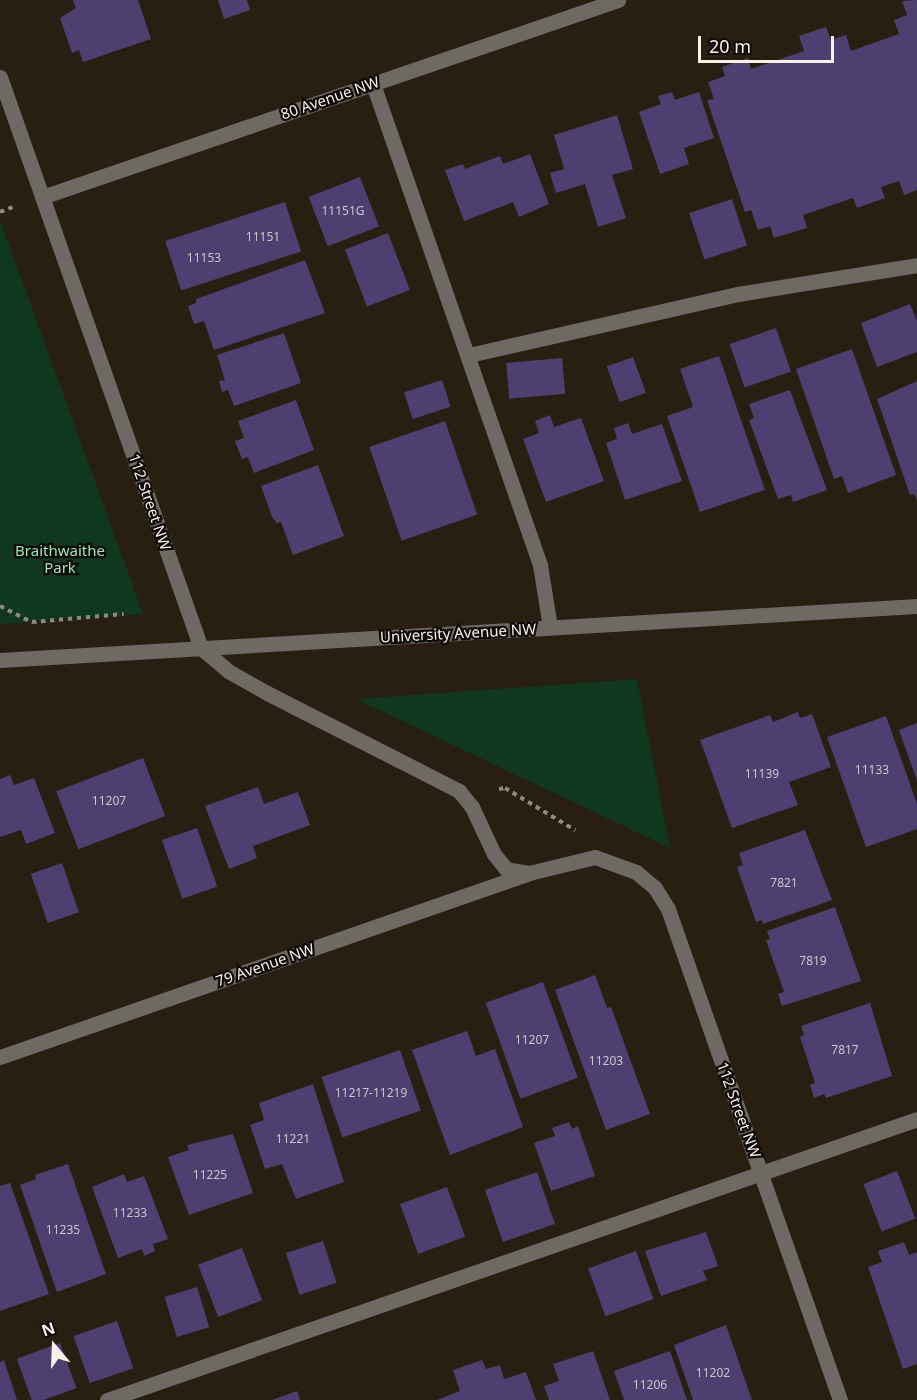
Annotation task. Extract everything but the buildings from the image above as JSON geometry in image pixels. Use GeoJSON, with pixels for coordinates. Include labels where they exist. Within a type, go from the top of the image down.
{"type":"FeatureCollection","features":[{"type":"Feature","properties":{"kind":"street","name":"80 Avenue NW"},"geometry":{"type":"LineString","coordinates":[[42,197],[618,0]]}},
{"type":"Feature","properties":{"kind":"street","name":"112 Street NW"},"geometry":{"type":"LineString","coordinates":[[0,77],[201,648]]}},
{"type":"Feature","properties":{"kind":"street"},"geometry":{"type":"LineString","coordinates":[[373,84],[470,355],[540,565],[550,627]]}},
{"type":"Feature","properties":{"kind":"street"},"geometry":{"type":"LineString","coordinates":[[470,355],[738,294],[917,265]]}},
{"type":"Feature","properties":{"kind":"street","name":"University Avenue NW"},"geometry":{"type":"LineString","coordinates":[[0,660],[917,606]]}},
{"type":"Feature","properties":{"kind":"street"},"geometry":{"type":"LineString","coordinates":[[201,648],[228,671],[267,693],[459,791],[472,807],[494,854],[507,869],[530,873],[595,857]]}},
{"type":"Feature","properties":{"kind":"street","name":"112 Street NW"},"geometry":{"type":"LineString","coordinates":[[595,857],[636,872],[655,888],[668,909],[840,1400]]}},
{"type":"Feature","properties":{"kind":"street","name":"79 Avenue NW"},"geometry":{"type":"LineString","coordinates":[[0,1058],[530,873]]}},
{"type":"Feature","properties":{"kind":"street"},"geometry":{"type":"LineString","coordinates":[[107,1400],[761,1171],[917,1119]]}},
{"type":"Feature","properties":{"kind":"path"},"geometry":{"type":"LineString","coordinates":[[0,606],[32,622],[124,614]]}},
{"type":"Feature","properties":{"kind":"path"},"geometry":{"type":"LineString","coordinates":[[459,791],[505,788],[572,825],[595,857]]}},
{"type":"Feature","properties":{"kind":"green space","name":"Braithwaithe Park"},"geometry":{"type":"Polygon","coordinates":[[[0,220],[138,600],[143,614],[0,624],[0,220]]]}},
{"type":"Feature","properties":{"kind":"green space"},"geometry":{"type":"Polygon","coordinates":[[[637,679],[670,848],[356,699],[637,679]]]}}]}
